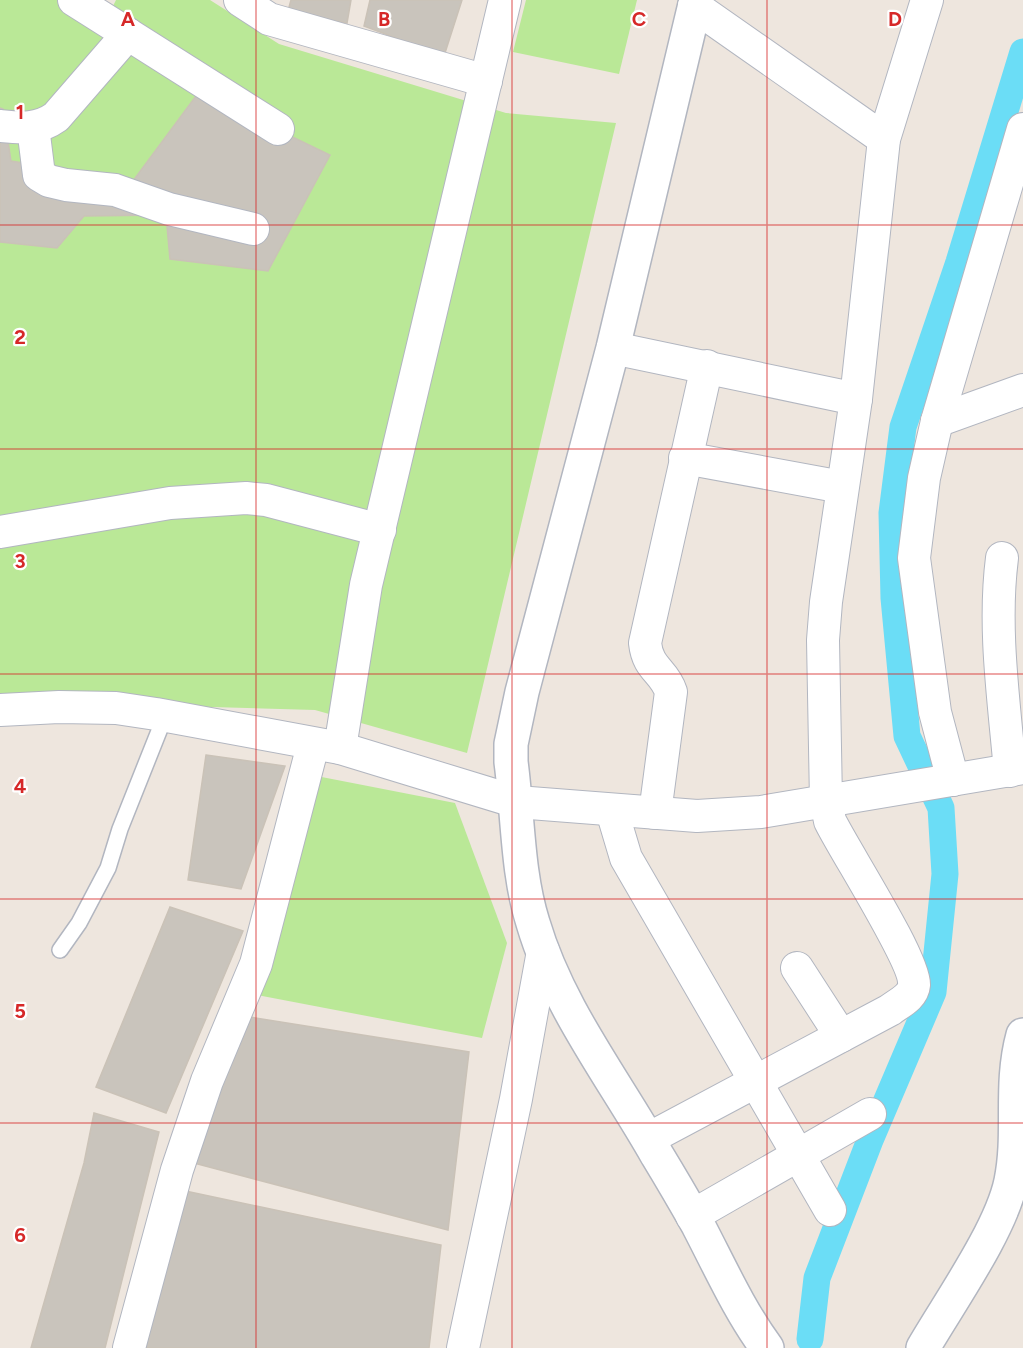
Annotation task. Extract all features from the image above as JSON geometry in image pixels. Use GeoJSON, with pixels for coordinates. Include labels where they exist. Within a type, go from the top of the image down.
{"type":"FeatureCollection","features":[{"type":"Feature","properties":{"kind":"street"},"geometry":{"type":"LineString","coordinates":[[74,0],[278,129]]}},
{"type":"Feature","properties":{"kind":"street"},"geometry":{"type":"LineString","coordinates":[[240,0],[486,81]]}},
{"type":"Feature","properties":{"kind":"street"},"geometry":{"type":"LineString","coordinates":[[129,1348],[177,1170],[207,1081],[256,964],[326,746],[380,530],[505,0]]}},
{"type":"Feature","properties":{"kind":"street"},"geometry":{"type":"LineString","coordinates":[[648,1139],[756,1083],[909,997],[915,983],[901,949],[830,821],[826,801],[823,640],[842,487],[856,399],[884,139],[927,0]]}},
{"type":"Feature","properties":{"kind":"street"},"geometry":{"type":"LineString","coordinates":[[767,1348],[737,1304],[692,1216],[648,1139],[583,1035],[543,951],[532,922],[524,884],[511,744],[613,348],[695,3],[884,139]]}},
{"type":"Feature","properties":{"kind":"street"},"geometry":{"type":"LineString","coordinates":[[0,126],[33,127],[46,124],[56,117],[128,34]]}},
{"type":"Feature","properties":{"kind":"street"},"geometry":{"type":"LineString","coordinates":[[33,127],[37,169],[39,175],[49,181],[115,190],[169,208],[253,229]]}},
{"type":"Feature","properties":{"kind":"street"},"geometry":{"type":"LineString","coordinates":[[953,780],[931,690],[914,558],[924,478],[937,421],[1023,129]]}},
{"type":"Feature","properties":{"kind":"street"},"geometry":{"type":"LineString","coordinates":[[613,348],[856,399]]}},
{"type":"Feature","properties":{"kind":"street"},"geometry":{"type":"LineString","coordinates":[[654,813],[671,692],[668,682],[647,658],[645,643],[707,366]]}},
{"type":"Feature","properties":{"kind":"street"},"geometry":{"type":"LineString","coordinates":[[937,421],[1023,390]]}},
{"type":"Feature","properties":{"kind":"street"},"geometry":{"type":"LineString","coordinates":[[685,458],[842,487]]}},
{"type":"Feature","properties":{"kind":"street"},"geometry":{"type":"LineString","coordinates":[[0,532],[170,503],[246,498],[266,500],[380,530]]}},
{"type":"Feature","properties":{"kind":"street"},"geometry":{"type":"LineString","coordinates":[[0,710],[59,707],[116,708],[165,716],[326,746],[517,802],[697,816],[761,812],[1016,770],[1000,657],[999,594],[1002,558]]}},
{"type":"Feature","properties":{"kind":"street"},"geometry":{"type":"LineString","coordinates":[[612,811],[626,858],[830,1210]]}},
{"type":"Feature","properties":{"kind":"street"},"geometry":{"type":"LineString","coordinates":[[463,1348],[516,1099],[543,951]]}},
{"type":"Feature","properties":{"kind":"street"},"geometry":{"type":"LineString","coordinates":[[797,968],[841,1036]]}},
{"type":"Feature","properties":{"kind":"street"},"geometry":{"type":"LineString","coordinates":[[923,1348],[996,1224],[1011,1182],[1015,1137],[1014,1088],[1017,1058],[1023,1035]]}},
{"type":"Feature","properties":{"kind":"street"},"geometry":{"type":"LineString","coordinates":[[692,1216],[870,1114]]}},
{"type":"Feature","properties":{"kind":"lane"},"geometry":{"type":"LineString","coordinates":[[60,950],[79,923],[108,868],[120,829],[165,716]]}},
{"type":"Feature","properties":{"kind":"green space"},"geometry":{"type":"Polygon","coordinates":[[[0,0],[103,0],[113,6],[116,0],[210,0],[279,44],[506,113],[616,123],[467,753],[315,710],[0,701],[0,0]]]}},
{"type":"Feature","properties":{"kind":"green space"},"geometry":{"type":"Polygon","coordinates":[[[526,0],[637,0],[619,74],[513,52],[526,0]]]}},
{"type":"Feature","properties":{"kind":"green space"},"geometry":{"type":"Polygon","coordinates":[[[296,772],[455,803],[507,943],[482,1038],[257,995],[296,772]]]}},
{"type":"Feature","properties":{"kind":"building"},"geometry":{"type":"Polygon","coordinates":[[[291,0],[351,0],[347,23],[288,11],[291,0]]]}},
{"type":"Feature","properties":{"kind":"building"},"geometry":{"type":"Polygon","coordinates":[[[370,0],[462,0],[444,56],[364,26],[370,0]]]}},
{"type":"Feature","properties":{"kind":"building"},"geometry":{"type":"Polygon","coordinates":[[[199,92],[330,155],[268,271],[170,259],[166,215],[84,216],[57,248],[0,242],[0,108],[3,109],[11,161],[133,181],[199,92]]]}},
{"type":"Feature","properties":{"kind":"building"},"geometry":{"type":"Polygon","coordinates":[[[206,755],[285,766],[241,889],[188,880],[206,755]]]}},
{"type":"Feature","properties":{"kind":"building"},"geometry":{"type":"Polygon","coordinates":[[[170,907],[243,931],[166,1113],[96,1087],[170,907]]]}},
{"type":"Feature","properties":{"kind":"building"},"geometry":{"type":"Polygon","coordinates":[[[237,1015],[469,1052],[448,1230],[190,1162],[237,1015]]]}},
{"type":"Feature","properties":{"kind":"building"},"geometry":{"type":"Polygon","coordinates":[[[94,1113],[159,1132],[105,1348],[31,1348],[84,1163],[94,1113]]]}},
{"type":"Feature","properties":{"kind":"building"},"geometry":{"type":"Polygon","coordinates":[[[176,1189],[441,1245],[429,1348],[138,1348],[176,1189]]]}},
{"type":"Feature","properties":{"kind":"waterway"},"geometry":{"type":"LineString","coordinates":[[810,1339],[817,1278],[870,1140],[933,992],[945,874],[941,808],[907,736],[894,598],[892,513],[903,427],[959,262],[1023,52]]}}]}
